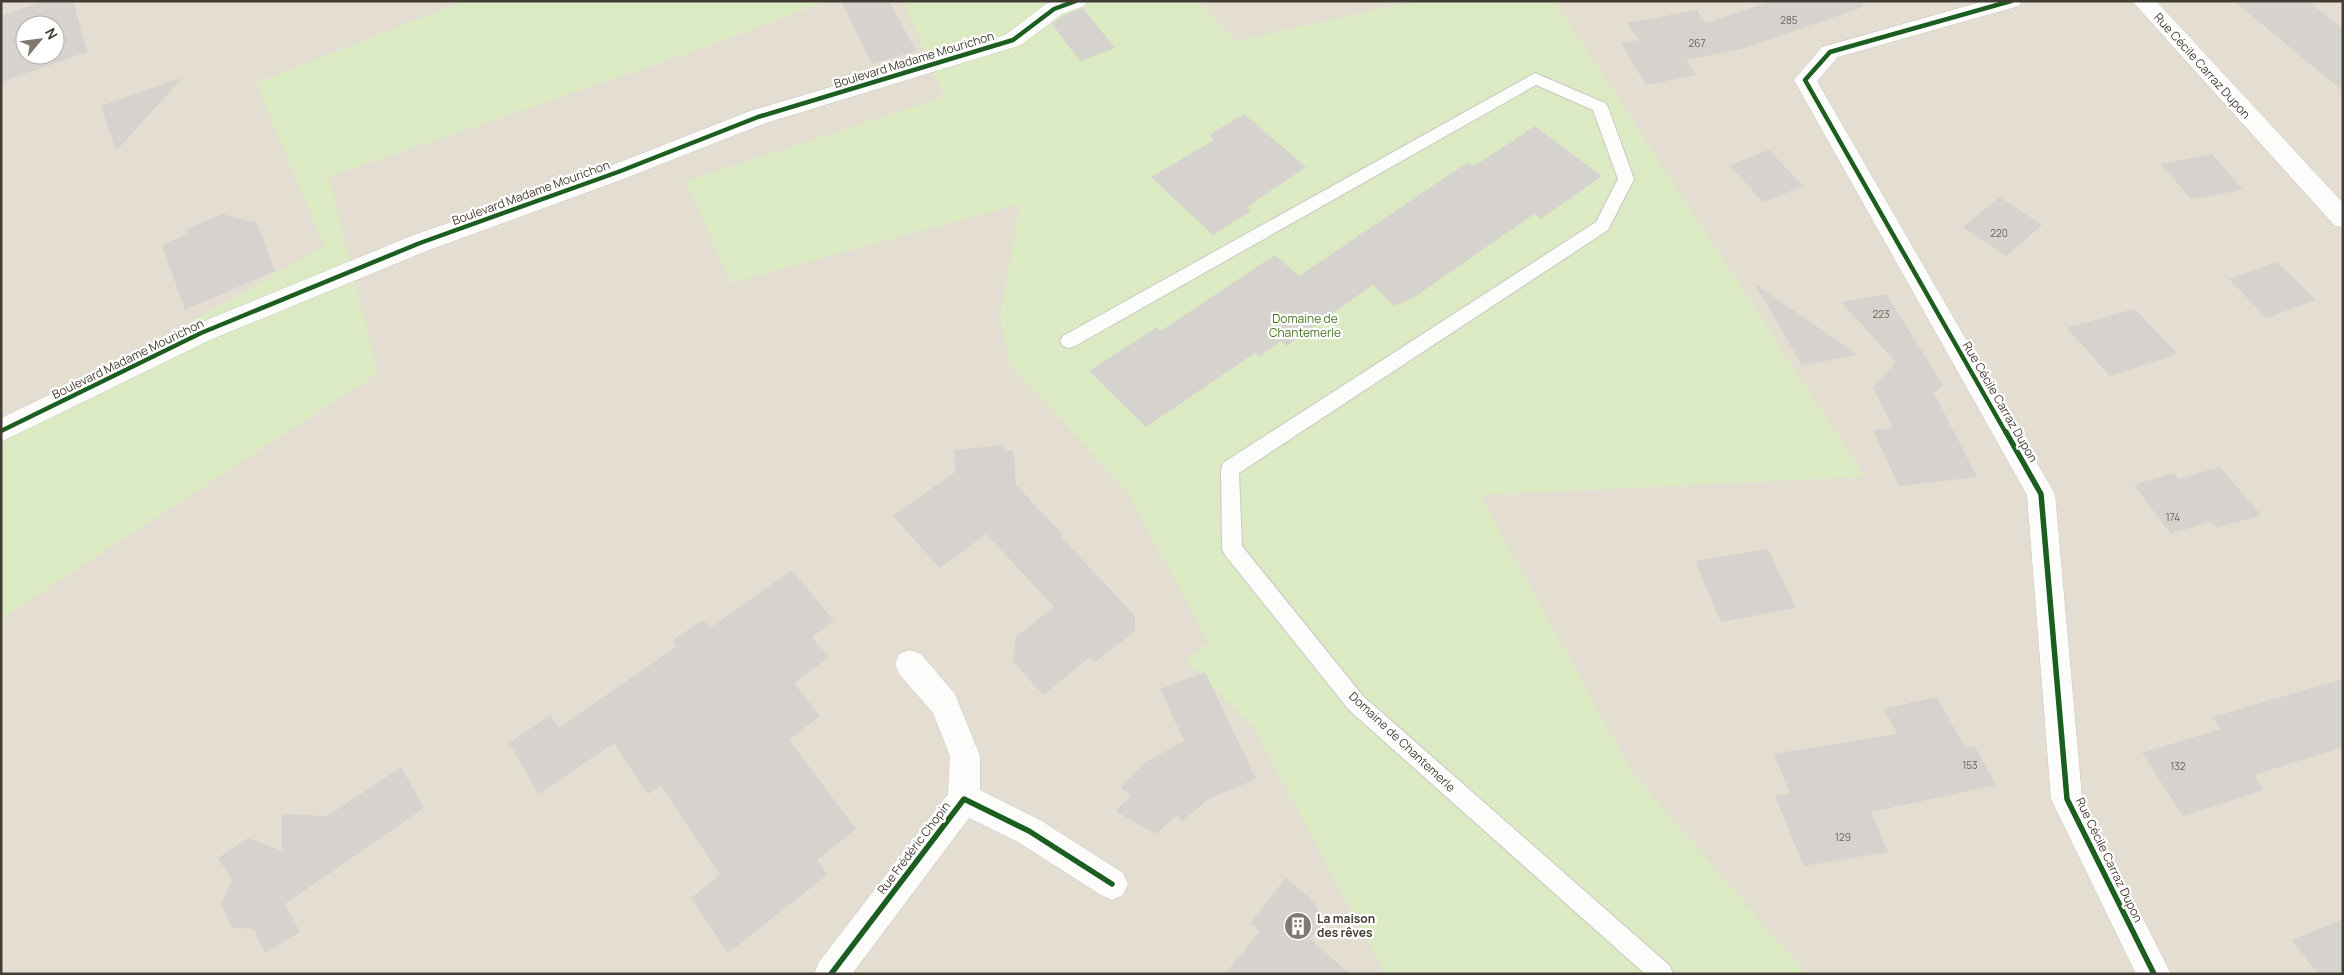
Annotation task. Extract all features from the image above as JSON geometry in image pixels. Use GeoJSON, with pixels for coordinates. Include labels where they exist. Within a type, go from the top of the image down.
{"type":"FeatureCollection","features":[{"type":"Feature","properties":{"kind":"street","name":"Boulevard Madame Mourichon"},"geometry":{"type":"LineString","coordinates":[[1,431],[201,333],[255,318],[420,244],[618,172],[758,117],[1013,40],[1054,9],[1076,1]]}},
{"type":"Feature","properties":{"kind":"street","name":"Rue Cécile Carraz Dupon"},"geometry":{"type":"LineString","coordinates":[[2010,1],[1830,52],[1805,80],[2041,494],[2067,799],[2154,974]]}},
{"type":"Feature","properties":{"kind":"street","name":"Rue Cécile Carraz Dupon"},"geometry":{"type":"LineString","coordinates":[[2143,1],[2343,219]]}},
{"type":"Feature","properties":{"kind":"street","name":"Rue Frédéric Chopin"},"geometry":{"type":"LineString","coordinates":[[831,974],[964,799],[965,756],[944,704],[910,664]]}},
{"type":"Feature","properties":{"kind":"street","name":"Rue Frédéric Chopin"},"geometry":{"type":"LineString","coordinates":[[964,799],[1029,831],[1112,884]]}},
{"type":"Feature","properties":{"kind":"lane","name":"Domaine de Chantemerle"},"geometry":{"type":"LineString","coordinates":[[1069,341],[1535,78],[1600,107],[1626,179],[1602,226],[1230,469],[1232,549],[1356,703],[1662,974]]}},
{"type":"Feature","properties":{"kind":"shaded area"},"geometry":{"type":"Polygon","coordinates":[[[1,1],[2343,1],[2343,974],[1,974],[1,1]]]}},
{"type":"Feature","properties":{"kind":"green space"},"geometry":{"type":"Polygon","coordinates":[[[464,1],[827,1],[709,46],[329,177],[378,373],[1,619],[1,430],[324,246],[256,83],[464,1]]]}},
{"type":"Feature","properties":{"kind":"green space","name":"Domaine de Chantemerle"},"geometry":{"type":"Polygon","coordinates":[[[903,1],[1198,1],[1235,41],[1416,1],[1555,1],[1865,477],[1480,495],[1632,772],[1806,974],[1385,974],[1254,728],[1186,660],[1208,642],[1127,492],[1009,363],[1000,317],[1020,204],[731,283],[686,181],[944,97],[903,1]]]}},
{"type":"Feature","properties":{"kind":"building"},"geometry":{"type":"Polygon","coordinates":[[[44,1],[73,1],[87,52],[65,60],[65,15],[15,15],[15,65],[50,65],[1,82],[1,16],[44,1]]]}},
{"type":"Feature","properties":{"kind":"building"},"geometry":{"type":"Polygon","coordinates":[[[841,1],[889,1],[916,51],[872,64],[841,1]]]}},
{"type":"Feature","properties":{"kind":"building"},"geometry":{"type":"Polygon","coordinates":[[[1772,1],[1862,1],[1863,7],[1742,49],[1686,60],[1696,75],[1646,85],[1621,43],[1639,40],[1627,23],[1697,10],[1706,23],[1772,1]]]}},
{"type":"Feature","properties":{"kind":"building"},"geometry":{"type":"Polygon","coordinates":[[[2234,1],[2308,1],[2343,29],[2343,91],[2234,1]]]}},
{"type":"Feature","properties":{"kind":"building"},"geometry":{"type":"Polygon","coordinates":[[[1083,8],[1115,48],[1080,61],[1052,24],[1063,16],[1083,8]]]}},
{"type":"Feature","properties":{"kind":"building"},"geometry":{"type":"Polygon","coordinates":[[[183,77],[116,151],[101,106],[183,77]]]}},
{"type":"Feature","properties":{"kind":"building"},"geometry":{"type":"Polygon","coordinates":[[[1244,114],[1306,167],[1247,207],[1251,211],[1213,235],[1151,177],[1214,140],[1209,135],[1244,114]]]}},
{"type":"Feature","properties":{"kind":"building"},"geometry":{"type":"Polygon","coordinates":[[[1535,126],[1602,176],[1541,219],[1534,214],[1413,298],[1394,306],[1373,285],[1286,346],[1281,341],[1259,357],[1255,353],[1146,427],[1089,371],[1157,327],[1161,331],[1275,255],[1299,276],[1468,162],[1474,166],[1535,126]]]}},
{"type":"Feature","properties":{"kind":"building"},"geometry":{"type":"Polygon","coordinates":[[[1769,150],[1803,186],[1763,202],[1729,165],[1769,150]]]}},
{"type":"Feature","properties":{"kind":"building"},"geometry":{"type":"Polygon","coordinates":[[[2212,154],[2243,190],[2191,199],[2161,164],[2212,154]]]}},
{"type":"Feature","properties":{"kind":"building"},"geometry":{"type":"Polygon","coordinates":[[[2000,197],[2042,225],[2006,256],[1963,227],[2000,197]]]}},
{"type":"Feature","properties":{"kind":"building"},"geometry":{"type":"Polygon","coordinates":[[[222,214],[257,223],[275,271],[185,310],[162,245],[188,234],[187,229],[222,214]]]}},
{"type":"Feature","properties":{"kind":"building"},"geometry":{"type":"Polygon","coordinates":[[[2277,262],[2316,300],[2267,318],[2229,279],[2277,262]]]}},
{"type":"Feature","properties":{"kind":"building"},"geometry":{"type":"Polygon","coordinates":[[[1755,284],[1858,355],[1802,365],[1755,284]]]}},
{"type":"Feature","properties":{"kind":"building"},"geometry":{"type":"Polygon","coordinates":[[[1886,294],[1943,385],[1934,393],[1977,477],[1899,486],[1873,430],[1893,428],[1873,388],[1896,362],[1841,302],[1886,294]]]}},
{"type":"Feature","properties":{"kind":"building"},"geometry":{"type":"Polygon","coordinates":[[[2134,309],[2178,354],[2110,376],[2067,328],[2134,309]]]}},
{"type":"Feature","properties":{"kind":"building"},"geometry":{"type":"Polygon","coordinates":[[[1004,445],[1005,452],[1013,450],[1016,485],[1063,535],[1061,537],[1135,616],[1135,631],[1095,662],[1090,657],[1043,695],[1013,661],[1016,637],[1054,607],[986,534],[940,568],[893,516],[955,472],[954,450],[1004,445]]]}},
{"type":"Feature","properties":{"kind":"building"},"geometry":{"type":"Polygon","coordinates":[[[2220,467],[2261,515],[2217,528],[2211,521],[2171,534],[2134,485],[2174,473],[2179,479],[2220,467]]]}},
{"type":"Feature","properties":{"kind":"building"},"geometry":{"type":"Polygon","coordinates":[[[1768,549],[1796,608],[1721,622],[1695,561],[1768,549]]]}},
{"type":"Feature","properties":{"kind":"building"},"geometry":{"type":"Polygon","coordinates":[[[792,570],[834,621],[812,637],[829,657],[794,683],[820,716],[789,740],[856,829],[817,860],[827,875],[728,953],[691,898],[720,875],[661,785],[648,794],[614,743],[539,794],[509,743],[550,715],[559,728],[677,646],[673,640],[703,620],[710,628],[792,570]]]}},
{"type":"Feature","properties":{"kind":"building"},"geometry":{"type":"Polygon","coordinates":[[[1205,672],[1256,779],[1208,799],[1183,821],[1177,815],[1156,834],[1115,811],[1131,797],[1121,787],[1144,763],[1184,741],[1160,689],[1205,672]]]}},
{"type":"Feature","properties":{"kind":"building"},"geometry":{"type":"Polygon","coordinates":[[[2343,679],[2343,747],[2254,775],[2264,790],[2183,816],[2142,753],[2221,729],[2212,717],[2343,679]]]}},
{"type":"Feature","properties":{"kind":"building"},"geometry":{"type":"Polygon","coordinates":[[[1937,697],[1965,748],[1974,745],[1996,785],[1871,812],[1888,852],[1804,866],[1775,796],[1790,794],[1774,754],[1897,734],[1884,709],[1937,697]]]}},
{"type":"Feature","properties":{"kind":"building"},"geometry":{"type":"Polygon","coordinates":[[[401,767],[424,808],[285,904],[300,932],[265,953],[254,929],[232,928],[222,904],[232,880],[218,858],[248,838],[282,851],[282,814],[327,816],[401,767]]]}},
{"type":"Feature","properties":{"kind":"building","name":"La maison des rêves"},"geometry":{"type":"Polygon","coordinates":[[[1286,878],[1314,902],[1324,922],[1310,939],[1350,974],[1225,974],[1260,931],[1250,923],[1286,878]]]}},
{"type":"Feature","properties":{"kind":"building"},"geometry":{"type":"Polygon","coordinates":[[[2343,919],[2343,974],[2318,974],[2292,940],[2343,919]]]}},
{"type":"Feature","properties":{"kind":"cycle path"},"geometry":{"type":"LineString","coordinates":[[1,431],[201,333],[420,243],[618,172],[758,117],[1013,40],[1054,9],[1076,1]]}},
{"type":"Feature","properties":{"kind":"cycle path"},"geometry":{"type":"LineString","coordinates":[[2011,1],[1830,52],[1805,80],[2041,494],[2067,799],[2154,974]]}},
{"type":"Feature","properties":{"kind":"cycle path"},"geometry":{"type":"LineString","coordinates":[[831,974],[964,799],[1029,831],[1112,884]]}},
{"type":"Feature","properties":{"kind":"place","name":"La maison des rêves"},"geometry":{"type":"Point","coordinates":[1298,926]}}]}
